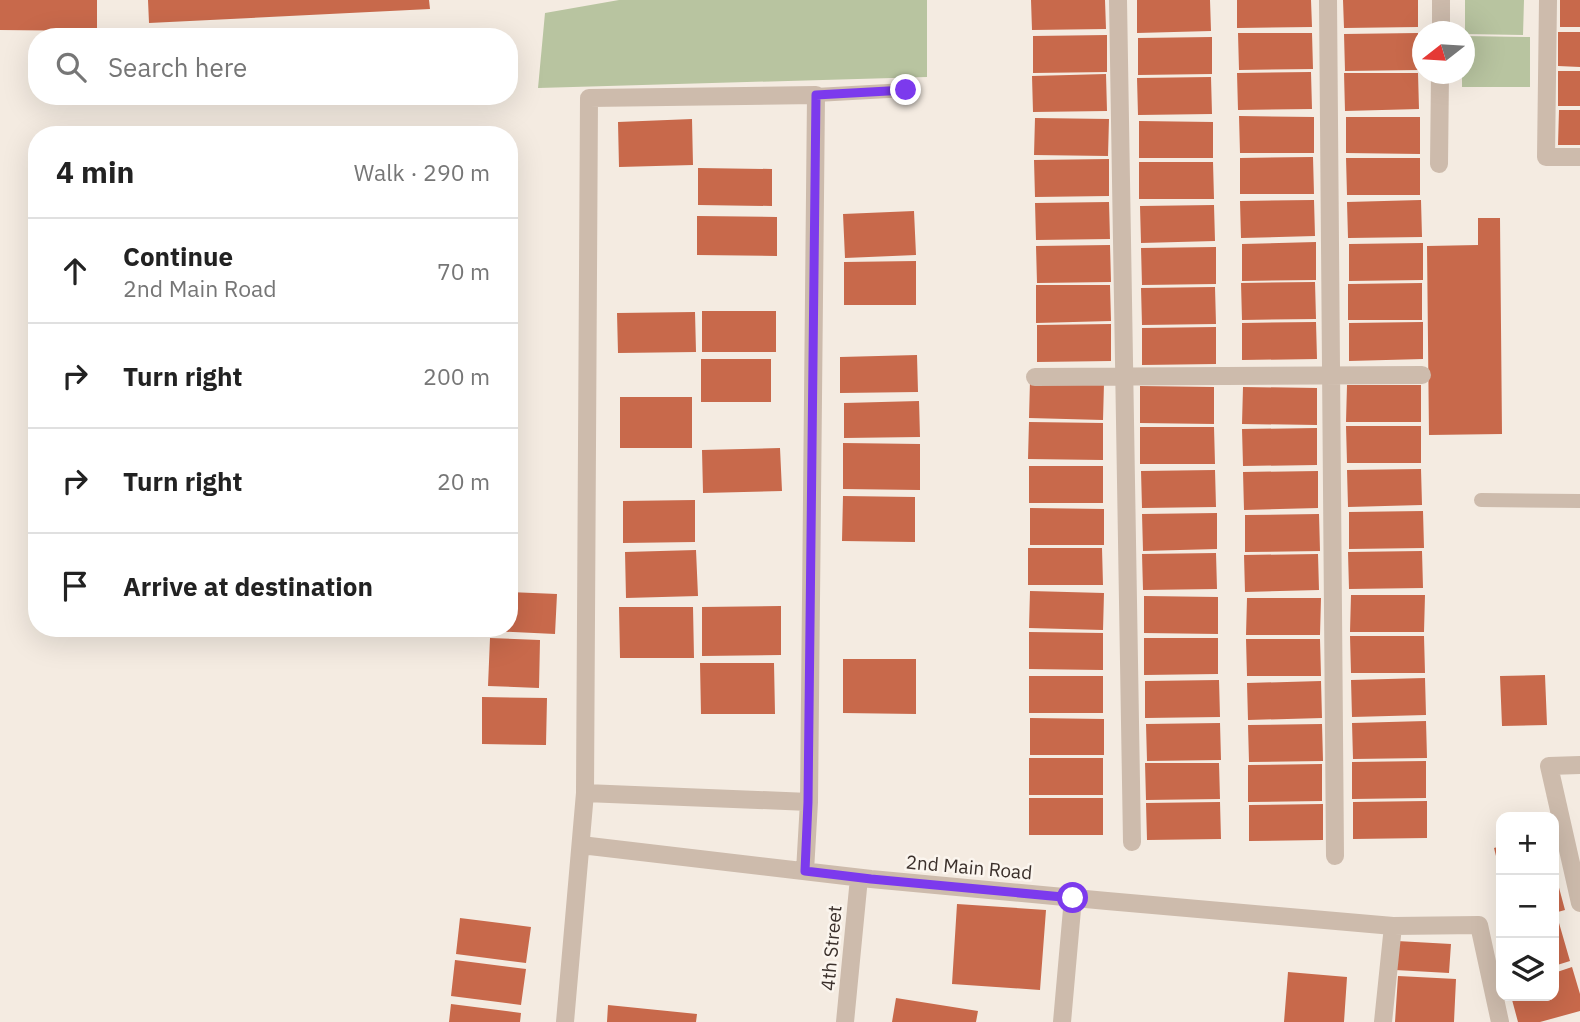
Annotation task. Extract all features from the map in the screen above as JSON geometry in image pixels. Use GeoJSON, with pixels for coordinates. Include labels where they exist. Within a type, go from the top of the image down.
{"type":"FeatureCollection","features":[{"type":"Feature","properties":{"kind":"street"},"geometry":{"type":"LineString","coordinates":[[1118,0],[1132,842]]}},
{"type":"Feature","properties":{"kind":"street"},"geometry":{"type":"LineString","coordinates":[[1328,0],[1335,856]]}},
{"type":"Feature","properties":{"kind":"street"},"geometry":{"type":"LineString","coordinates":[[1441,0],[1441,21]]}},
{"type":"Feature","properties":{"kind":"street"},"geometry":{"type":"LineString","coordinates":[[1548,0],[1546,157],[1580,157]]}},
{"type":"Feature","properties":{"kind":"street"},"geometry":{"type":"LineString","coordinates":[[1439,164],[1440,84]]}},
{"type":"Feature","properties":{"kind":"street"},"geometry":{"type":"LineString","coordinates":[[565,1022],[585,793],[589,98],[816,95],[805,871]]}},
{"type":"Feature","properties":{"kind":"street"},"geometry":{"type":"LineString","coordinates":[[1035,377],[1422,375]]}},
{"type":"Feature","properties":{"kind":"street"},"geometry":{"type":"LineString","coordinates":[[1580,765],[1549,766],[1580,903]]}},
{"type":"Feature","properties":{"kind":"street"},"geometry":{"type":"LineString","coordinates":[[585,793],[808,802]]}},
{"type":"Feature","properties":{"kind":"street","name":"2nd Main Road"},"geometry":{"type":"LineString","coordinates":[[581,845],[859,878],[1073,898],[1393,926],[1479,925],[1500,1022]]}},
{"type":"Feature","properties":{"kind":"street","name":"4th Street"},"geometry":{"type":"LineString","coordinates":[[845,1022],[859,878]]}},
{"type":"Feature","properties":{"kind":"street"},"geometry":{"type":"LineString","coordinates":[[1062,1022],[1073,898]]}},
{"type":"Feature","properties":{"kind":"street"},"geometry":{"type":"LineString","coordinates":[[1383,1022],[1393,926]]}},
{"type":"Feature","properties":{"kind":"lane"},"geometry":{"type":"LineString","coordinates":[[816,95],[906,90]]}},
{"type":"Feature","properties":{"kind":"lane"},"geometry":{"type":"LineString","coordinates":[[1481,500],[1580,501]]}},
{"type":"Feature","properties":{"kind":"green space"},"geometry":{"type":"Polygon","coordinates":[[[619,0],[927,0],[927,77],[538,88],[545,13],[619,0]]]}},
{"type":"Feature","properties":{"kind":"green space"},"geometry":{"type":"Polygon","coordinates":[[[1465,0],[1524,0],[1523,35],[1475,34],[1475,21],[1465,21],[1465,0]]]}},
{"type":"Feature","properties":{"kind":"green space"},"geometry":{"type":"Polygon","coordinates":[[[1475,36],[1530,37],[1530,87],[1462,87],[1462,84],[1475,84],[1475,36]]]}},
{"type":"Feature","properties":{"kind":"building"},"geometry":{"type":"Polygon","coordinates":[[[0,0],[97,0],[97,28],[0,30],[0,0]]]}},
{"type":"Feature","properties":{"kind":"building"},"geometry":{"type":"Polygon","coordinates":[[[148,0],[429,0],[430,9],[149,23],[148,0]]]}},
{"type":"Feature","properties":{"kind":"building"},"geometry":{"type":"Polygon","coordinates":[[[1031,0],[1105,0],[1106,29],[1032,30],[1031,0]]]}},
{"type":"Feature","properties":{"kind":"building"},"geometry":{"type":"Polygon","coordinates":[[[1137,0],[1210,0],[1211,31],[1137,33],[1137,0]]]}},
{"type":"Feature","properties":{"kind":"building"},"geometry":{"type":"Polygon","coordinates":[[[1237,0],[1311,0],[1312,27],[1237,28],[1237,0]]]}},
{"type":"Feature","properties":{"kind":"building"},"geometry":{"type":"Polygon","coordinates":[[[1343,0],[1418,0],[1418,21],[1412,21],[1412,27],[1344,28],[1343,0]]]}},
{"type":"Feature","properties":{"kind":"building"},"geometry":{"type":"Polygon","coordinates":[[[1560,0],[1580,0],[1580,27],[1560,27],[1560,0]]]}},
{"type":"Feature","properties":{"kind":"building"},"geometry":{"type":"Polygon","coordinates":[[[1558,32],[1580,32],[1580,67],[1558,66],[1558,32]]]}},
{"type":"Feature","properties":{"kind":"building"},"geometry":{"type":"Polygon","coordinates":[[[1238,33],[1312,33],[1313,69],[1239,70],[1238,33]]]}},
{"type":"Feature","properties":{"kind":"building"},"geometry":{"type":"Polygon","coordinates":[[[1412,33],[1412,70],[1345,71],[1344,34],[1412,33]]]}},
{"type":"Feature","properties":{"kind":"building"},"geometry":{"type":"Polygon","coordinates":[[[1107,35],[1107,72],[1033,73],[1033,36],[1107,35]]]}},
{"type":"Feature","properties":{"kind":"building"},"geometry":{"type":"Polygon","coordinates":[[[1212,37],[1212,74],[1138,75],[1138,38],[1212,37]]]}},
{"type":"Feature","properties":{"kind":"building"},"geometry":{"type":"Polygon","coordinates":[[[1558,71],[1580,71],[1580,106],[1558,106],[1558,71]]]}},
{"type":"Feature","properties":{"kind":"building"},"geometry":{"type":"Polygon","coordinates":[[[1311,72],[1312,109],[1238,110],[1237,73],[1311,72]]]}},
{"type":"Feature","properties":{"kind":"building"},"geometry":{"type":"Polygon","coordinates":[[[1344,73],[1412,73],[1412,84],[1418,84],[1419,109],[1345,111],[1344,73]]]}},
{"type":"Feature","properties":{"kind":"building"},"geometry":{"type":"Polygon","coordinates":[[[1106,74],[1107,111],[1033,112],[1032,76],[1106,74]]]}},
{"type":"Feature","properties":{"kind":"building"},"geometry":{"type":"Polygon","coordinates":[[[1211,77],[1212,114],[1138,115],[1137,78],[1211,77]]]}},
{"type":"Feature","properties":{"kind":"building"},"geometry":{"type":"Polygon","coordinates":[[[1559,110],[1580,110],[1580,145],[1558,145],[1559,110]]]}},
{"type":"Feature","properties":{"kind":"building"},"geometry":{"type":"Polygon","coordinates":[[[1239,116],[1314,117],[1314,153],[1240,153],[1239,116]]]}},
{"type":"Feature","properties":{"kind":"building"},"geometry":{"type":"Polygon","coordinates":[[[1346,117],[1420,117],[1420,154],[1346,153],[1346,117]]]}},
{"type":"Feature","properties":{"kind":"building"},"geometry":{"type":"Polygon","coordinates":[[[1035,118],[1109,119],[1108,156],[1034,155],[1035,118]]]}},
{"type":"Feature","properties":{"kind":"building"},"geometry":{"type":"Polygon","coordinates":[[[692,119],[693,165],[619,167],[618,122],[692,119]]]}},
{"type":"Feature","properties":{"kind":"building"},"geometry":{"type":"Polygon","coordinates":[[[1139,121],[1213,122],[1213,158],[1139,158],[1139,121]]]}},
{"type":"Feature","properties":{"kind":"building"},"geometry":{"type":"Polygon","coordinates":[[[1313,157],[1314,194],[1240,194],[1240,158],[1313,157]]]}},
{"type":"Feature","properties":{"kind":"building"},"geometry":{"type":"Polygon","coordinates":[[[1346,158],[1420,158],[1420,195],[1347,195],[1346,158]]]}},
{"type":"Feature","properties":{"kind":"building"},"geometry":{"type":"Polygon","coordinates":[[[1109,159],[1109,196],[1035,197],[1034,160],[1109,159]]]}},
{"type":"Feature","properties":{"kind":"building"},"geometry":{"type":"Polygon","coordinates":[[[1139,162],[1213,162],[1214,199],[1139,199],[1139,162]]]}},
{"type":"Feature","properties":{"kind":"building"},"geometry":{"type":"Polygon","coordinates":[[[698,168],[772,169],[772,206],[698,205],[698,168]]]}},
{"type":"Feature","properties":{"kind":"building"},"geometry":{"type":"Polygon","coordinates":[[[1314,200],[1315,236],[1241,238],[1240,201],[1314,200]]]}},
{"type":"Feature","properties":{"kind":"building"},"geometry":{"type":"Polygon","coordinates":[[[1421,200],[1422,237],[1348,238],[1347,202],[1421,200]]]}},
{"type":"Feature","properties":{"kind":"building"},"geometry":{"type":"Polygon","coordinates":[[[1109,202],[1110,239],[1036,240],[1035,203],[1109,202]]]}},
{"type":"Feature","properties":{"kind":"building"},"geometry":{"type":"Polygon","coordinates":[[[1214,205],[1215,241],[1141,243],[1140,206],[1214,205]]]}},
{"type":"Feature","properties":{"kind":"building"},"geometry":{"type":"Polygon","coordinates":[[[914,211],[916,255],[845,258],[843,214],[914,211]]]}},
{"type":"Feature","properties":{"kind":"building"},"geometry":{"type":"Polygon","coordinates":[[[697,216],[777,217],[777,256],[697,255],[697,216]]]}},
{"type":"Feature","properties":{"kind":"building"},"geometry":{"type":"Polygon","coordinates":[[[1478,218],[1500,218],[1502,434],[1429,435],[1427,246],[1478,245],[1478,218]]]}},
{"type":"Feature","properties":{"kind":"building"},"geometry":{"type":"Polygon","coordinates":[[[1316,242],[1316,280],[1242,281],[1242,244],[1316,242]]]}},
{"type":"Feature","properties":{"kind":"building"},"geometry":{"type":"Polygon","coordinates":[[[1423,243],[1423,280],[1349,281],[1349,244],[1423,243]]]}},
{"type":"Feature","properties":{"kind":"building"},"geometry":{"type":"Polygon","coordinates":[[[1110,245],[1111,282],[1037,283],[1036,246],[1110,245]]]}},
{"type":"Feature","properties":{"kind":"building"},"geometry":{"type":"Polygon","coordinates":[[[1216,247],[1216,284],[1142,285],[1141,248],[1216,247]]]}},
{"type":"Feature","properties":{"kind":"building"},"geometry":{"type":"Polygon","coordinates":[[[916,261],[916,305],[844,305],[844,262],[916,261]]]}},
{"type":"Feature","properties":{"kind":"building"},"geometry":{"type":"Polygon","coordinates":[[[1315,282],[1316,319],[1242,320],[1241,283],[1315,282]]]}},
{"type":"Feature","properties":{"kind":"building"},"geometry":{"type":"Polygon","coordinates":[[[1422,283],[1422,320],[1348,320],[1348,284],[1422,283]]]}},
{"type":"Feature","properties":{"kind":"building"},"geometry":{"type":"Polygon","coordinates":[[[1036,285],[1110,285],[1111,321],[1036,323],[1036,285]]]}},
{"type":"Feature","properties":{"kind":"building"},"geometry":{"type":"Polygon","coordinates":[[[1215,287],[1216,324],[1142,325],[1141,288],[1215,287]]]}},
{"type":"Feature","properties":{"kind":"building"},"geometry":{"type":"Polygon","coordinates":[[[702,311],[776,311],[776,352],[702,352],[702,311]]]}},
{"type":"Feature","properties":{"kind":"building"},"geometry":{"type":"Polygon","coordinates":[[[695,312],[696,352],[618,353],[617,313],[695,312]]]}},
{"type":"Feature","properties":{"kind":"building"},"geometry":{"type":"Polygon","coordinates":[[[1316,322],[1317,359],[1242,360],[1242,323],[1316,322]]]}},
{"type":"Feature","properties":{"kind":"building"},"geometry":{"type":"Polygon","coordinates":[[[1423,322],[1423,359],[1349,361],[1349,323],[1423,322]]]}},
{"type":"Feature","properties":{"kind":"building"},"geometry":{"type":"Polygon","coordinates":[[[1111,324],[1111,361],[1037,362],[1037,325],[1111,324]]]}},
{"type":"Feature","properties":{"kind":"building"},"geometry":{"type":"Polygon","coordinates":[[[1216,327],[1216,364],[1142,365],[1142,328],[1216,327]]]}},
{"type":"Feature","properties":{"kind":"building"},"geometry":{"type":"Polygon","coordinates":[[[917,355],[918,392],[840,393],[840,357],[917,355]]]}},
{"type":"Feature","properties":{"kind":"building"},"geometry":{"type":"Polygon","coordinates":[[[701,359],[771,359],[771,402],[701,402],[701,359]]]}},
{"type":"Feature","properties":{"kind":"building"},"geometry":{"type":"Polygon","coordinates":[[[1030,381],[1104,383],[1103,420],[1029,418],[1030,381]]]}},
{"type":"Feature","properties":{"kind":"building"},"geometry":{"type":"Polygon","coordinates":[[[1347,385],[1421,385],[1421,422],[1346,422],[1347,385]]]}},
{"type":"Feature","properties":{"kind":"building"},"geometry":{"type":"Polygon","coordinates":[[[1140,386],[1214,387],[1214,424],[1140,423],[1140,386]]]}},
{"type":"Feature","properties":{"kind":"building"},"geometry":{"type":"Polygon","coordinates":[[[1243,387],[1317,388],[1317,425],[1242,424],[1243,387]]]}},
{"type":"Feature","properties":{"kind":"building"},"geometry":{"type":"Polygon","coordinates":[[[620,397],[692,397],[692,448],[620,448],[620,397]]]}},
{"type":"Feature","properties":{"kind":"building"},"geometry":{"type":"Polygon","coordinates":[[[919,401],[920,437],[844,438],[844,403],[919,401]]]}},
{"type":"Feature","properties":{"kind":"building"},"geometry":{"type":"Polygon","coordinates":[[[1029,422],[1103,423],[1103,460],[1028,459],[1029,422]]]}},
{"type":"Feature","properties":{"kind":"building"},"geometry":{"type":"Polygon","coordinates":[[[1346,426],[1421,426],[1421,463],[1347,463],[1346,426]]]}},
{"type":"Feature","properties":{"kind":"building"},"geometry":{"type":"Polygon","coordinates":[[[1140,427],[1214,427],[1215,464],[1140,464],[1140,427]]]}},
{"type":"Feature","properties":{"kind":"building"},"geometry":{"type":"Polygon","coordinates":[[[1317,428],[1317,465],[1243,466],[1242,429],[1317,428]]]}},
{"type":"Feature","properties":{"kind":"building"},"geometry":{"type":"Polygon","coordinates":[[[843,443],[920,444],[920,490],[843,489],[843,443]]]}},
{"type":"Feature","properties":{"kind":"building"},"geometry":{"type":"Polygon","coordinates":[[[780,448],[782,491],[703,493],[702,450],[780,448]]]}},
{"type":"Feature","properties":{"kind":"building"},"geometry":{"type":"Polygon","coordinates":[[[1029,466],[1103,466],[1103,503],[1029,503],[1029,466]]]}},
{"type":"Feature","properties":{"kind":"building"},"geometry":{"type":"Polygon","coordinates":[[[1421,469],[1422,505],[1348,507],[1347,470],[1421,469]]]}},
{"type":"Feature","properties":{"kind":"building"},"geometry":{"type":"Polygon","coordinates":[[[1215,470],[1216,507],[1142,508],[1141,471],[1215,470]]]}},
{"type":"Feature","properties":{"kind":"building"},"geometry":{"type":"Polygon","coordinates":[[[1318,471],[1318,508],[1244,510],[1243,472],[1318,471]]]}},
{"type":"Feature","properties":{"kind":"building"},"geometry":{"type":"Polygon","coordinates":[[[843,496],[915,497],[915,542],[842,541],[843,496]]]}},
{"type":"Feature","properties":{"kind":"building"},"geometry":{"type":"Polygon","coordinates":[[[695,500],[695,542],[623,543],[623,501],[695,500]]]}},
{"type":"Feature","properties":{"kind":"building"},"geometry":{"type":"Polygon","coordinates":[[[1030,508],[1104,509],[1104,545],[1030,545],[1030,508]]]}},
{"type":"Feature","properties":{"kind":"building"},"geometry":{"type":"Polygon","coordinates":[[[1423,511],[1424,548],[1349,549],[1349,512],[1423,511]]]}},
{"type":"Feature","properties":{"kind":"building"},"geometry":{"type":"Polygon","coordinates":[[[1217,513],[1217,549],[1143,551],[1142,514],[1217,513]]]}},
{"type":"Feature","properties":{"kind":"building"},"geometry":{"type":"Polygon","coordinates":[[[1319,514],[1320,551],[1245,552],[1245,515],[1319,514]]]}},
{"type":"Feature","properties":{"kind":"building"},"geometry":{"type":"Polygon","coordinates":[[[1028,548],[1102,548],[1103,585],[1028,585],[1028,548]]]}},
{"type":"Feature","properties":{"kind":"building"},"geometry":{"type":"Polygon","coordinates":[[[696,550],[698,596],[626,598],[625,552],[696,550]]]}},
{"type":"Feature","properties":{"kind":"building"},"geometry":{"type":"Polygon","coordinates":[[[1422,551],[1423,588],[1349,589],[1348,552],[1422,551]]]}},
{"type":"Feature","properties":{"kind":"building"},"geometry":{"type":"Polygon","coordinates":[[[1216,553],[1217,589],[1143,590],[1142,554],[1216,553]]]}},
{"type":"Feature","properties":{"kind":"building"},"geometry":{"type":"Polygon","coordinates":[[[1318,554],[1319,590],[1245,592],[1244,555],[1318,554]]]}},
{"type":"Feature","properties":{"kind":"building"},"geometry":{"type":"Polygon","coordinates":[[[1030,591],[1104,593],[1103,630],[1029,628],[1030,591]]]}},
{"type":"Feature","properties":{"kind":"building"},"geometry":{"type":"Polygon","coordinates":[[[518,592],[557,594],[555,634],[518,632],[518,592]]]}},
{"type":"Feature","properties":{"kind":"building"},"geometry":{"type":"Polygon","coordinates":[[[1351,595],[1425,595],[1424,632],[1350,632],[1351,595]]]}},
{"type":"Feature","properties":{"kind":"building"},"geometry":{"type":"Polygon","coordinates":[[[1144,596],[1218,597],[1218,634],[1144,633],[1144,596]]]}},
{"type":"Feature","properties":{"kind":"building"},"geometry":{"type":"Polygon","coordinates":[[[1247,598],[1321,598],[1320,635],[1246,635],[1247,598]]]}},
{"type":"Feature","properties":{"kind":"building"},"geometry":{"type":"Polygon","coordinates":[[[781,606],[781,655],[702,656],[702,607],[781,606]]]}},
{"type":"Feature","properties":{"kind":"building"},"geometry":{"type":"Polygon","coordinates":[[[619,607],[693,607],[694,658],[620,658],[619,607]]]}},
{"type":"Feature","properties":{"kind":"building"},"geometry":{"type":"Polygon","coordinates":[[[1029,632],[1103,633],[1103,670],[1029,669],[1029,632]]]}},
{"type":"Feature","properties":{"kind":"building"},"geometry":{"type":"Polygon","coordinates":[[[1350,636],[1424,636],[1425,673],[1351,673],[1350,636]]]}},
{"type":"Feature","properties":{"kind":"building"},"geometry":{"type":"Polygon","coordinates":[[[490,638],[540,640],[539,688],[488,686],[490,638]]]}},
{"type":"Feature","properties":{"kind":"building"},"geometry":{"type":"Polygon","coordinates":[[[1144,638],[1218,638],[1218,674],[1144,675],[1144,638]]]}},
{"type":"Feature","properties":{"kind":"building"},"geometry":{"type":"Polygon","coordinates":[[[1246,639],[1320,639],[1321,676],[1247,676],[1246,639]]]}},
{"type":"Feature","properties":{"kind":"building"},"geometry":{"type":"Polygon","coordinates":[[[843,659],[916,659],[916,714],[843,713],[843,659]]]}},
{"type":"Feature","properties":{"kind":"building"},"geometry":{"type":"Polygon","coordinates":[[[700,663],[774,663],[775,714],[701,714],[700,663]]]}},
{"type":"Feature","properties":{"kind":"building"},"geometry":{"type":"Polygon","coordinates":[[[1545,675],[1547,725],[1502,726],[1500,676],[1545,675]]]}},
{"type":"Feature","properties":{"kind":"building"},"geometry":{"type":"Polygon","coordinates":[[[1029,676],[1103,676],[1103,713],[1029,713],[1029,676]]]}},
{"type":"Feature","properties":{"kind":"building"},"geometry":{"type":"Polygon","coordinates":[[[1425,678],[1426,715],[1352,717],[1351,680],[1425,678]]]}},
{"type":"Feature","properties":{"kind":"building"},"geometry":{"type":"Polygon","coordinates":[[[1219,680],[1220,717],[1145,718],[1145,681],[1219,680]]]}},
{"type":"Feature","properties":{"kind":"building"},"geometry":{"type":"Polygon","coordinates":[[[1321,681],[1322,718],[1248,720],[1247,683],[1321,681]]]}},
{"type":"Feature","properties":{"kind":"building"},"geometry":{"type":"Polygon","coordinates":[[[482,697],[547,698],[546,745],[482,744],[482,697]]]}},
{"type":"Feature","properties":{"kind":"building"},"geometry":{"type":"Polygon","coordinates":[[[1030,718],[1104,719],[1104,755],[1030,755],[1030,718]]]}},
{"type":"Feature","properties":{"kind":"building"},"geometry":{"type":"Polygon","coordinates":[[[1426,721],[1427,758],[1353,759],[1352,723],[1426,721]]]}},
{"type":"Feature","properties":{"kind":"building"},"geometry":{"type":"Polygon","coordinates":[[[1220,723],[1221,760],[1147,761],[1146,724],[1220,723]]]}},
{"type":"Feature","properties":{"kind":"building"},"geometry":{"type":"Polygon","coordinates":[[[1322,724],[1323,761],[1249,762],[1248,725],[1322,724]]]}},
{"type":"Feature","properties":{"kind":"building"},"geometry":{"type":"Polygon","coordinates":[[[1029,758],[1103,758],[1103,795],[1029,795],[1029,758]]]}},
{"type":"Feature","properties":{"kind":"building"},"geometry":{"type":"Polygon","coordinates":[[[1426,761],[1426,798],[1352,799],[1352,762],[1426,761]]]}},
{"type":"Feature","properties":{"kind":"building"},"geometry":{"type":"Polygon","coordinates":[[[1145,763],[1219,763],[1220,799],[1146,800],[1145,763]]]}},
{"type":"Feature","properties":{"kind":"building"},"geometry":{"type":"Polygon","coordinates":[[[1322,764],[1322,801],[1248,802],[1248,765],[1322,764]]]}},
{"type":"Feature","properties":{"kind":"building"},"geometry":{"type":"Polygon","coordinates":[[[1029,798],[1103,798],[1103,835],[1029,835],[1029,798]]]}},
{"type":"Feature","properties":{"kind":"building"},"geometry":{"type":"Polygon","coordinates":[[[1427,801],[1427,838],[1353,839],[1353,802],[1427,801]]]}},
{"type":"Feature","properties":{"kind":"building"},"geometry":{"type":"Polygon","coordinates":[[[1220,802],[1221,839],[1147,840],[1146,803],[1220,802]]]}},
{"type":"Feature","properties":{"kind":"building"},"geometry":{"type":"Polygon","coordinates":[[[1323,804],[1323,840],[1249,841],[1249,805],[1323,804]]]}},
{"type":"Feature","properties":{"kind":"building"},"geometry":{"type":"Polygon","coordinates":[[[1559,888],[1565,910],[1559,912],[1559,888]]]}},
{"type":"Feature","properties":{"kind":"building"},"geometry":{"type":"Polygon","coordinates":[[[957,904],[1046,910],[1040,990],[952,984],[957,904]]]}},
{"type":"Feature","properties":{"kind":"building"},"geometry":{"type":"Polygon","coordinates":[[[460,918],[531,927],[526,963],[456,954],[460,918]]]}},
{"type":"Feature","properties":{"kind":"building"},"geometry":{"type":"Polygon","coordinates":[[[1559,923],[1570,961],[1559,964],[1559,923]]]}},
{"type":"Feature","properties":{"kind":"building"},"geometry":{"type":"Polygon","coordinates":[[[1397,941],[1451,944],[1449,973],[1395,970],[1397,941]]]}},
{"type":"Feature","properties":{"kind":"building"},"geometry":{"type":"Polygon","coordinates":[[[455,960],[526,969],[521,1005],[451,996],[455,960]]]}},
{"type":"Feature","properties":{"kind":"building"},"geometry":{"type":"Polygon","coordinates":[[[1572,967],[1580,994],[1580,1011],[1540,1022],[1518,1022],[1512,1001],[1559,1001],[1559,971],[1572,967]]]}},
{"type":"Feature","properties":{"kind":"building"},"geometry":{"type":"Polygon","coordinates":[[[1288,972],[1347,977],[1344,1022],[1284,1022],[1288,972]]]}},
{"type":"Feature","properties":{"kind":"building"},"geometry":{"type":"Polygon","coordinates":[[[1398,976],[1456,979],[1454,1022],[1395,1022],[1398,976]]]}},
{"type":"Feature","properties":{"kind":"building"},"geometry":{"type":"Polygon","coordinates":[[[896,998],[978,1011],[976,1022],[892,1022],[896,998]]]}},
{"type":"Feature","properties":{"kind":"building"},"geometry":{"type":"Polygon","coordinates":[[[451,1004],[521,1013],[520,1022],[449,1022],[451,1004]]]}},
{"type":"Feature","properties":{"kind":"building"},"geometry":{"type":"Polygon","coordinates":[[[608,1005],[697,1014],[696,1022],[607,1022],[608,1005]]]}},
{"type":"Feature","properties":{"kind":"route"},"geometry":{"type":"LineString","coordinates":[[906,90],[816,95],[805,871],[1073,898]]}}]}
